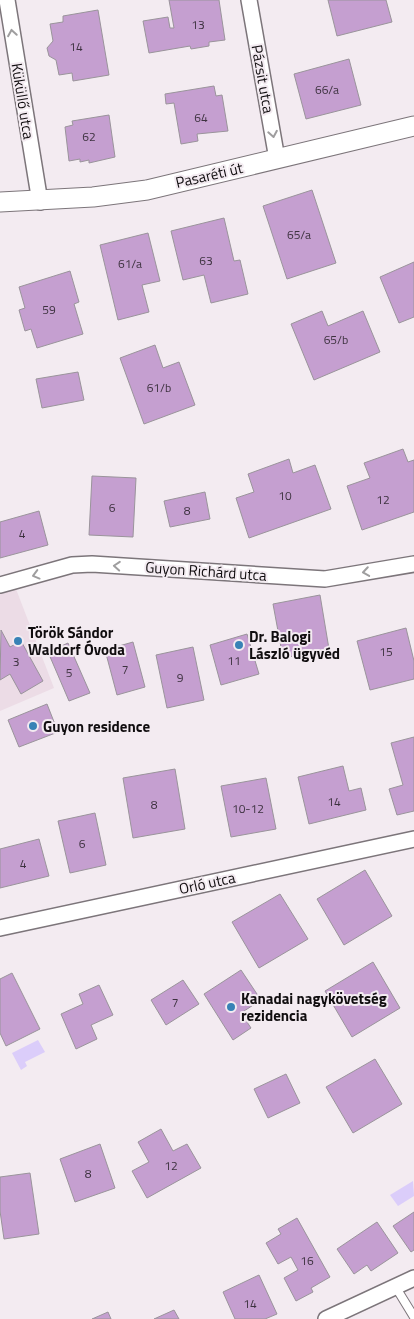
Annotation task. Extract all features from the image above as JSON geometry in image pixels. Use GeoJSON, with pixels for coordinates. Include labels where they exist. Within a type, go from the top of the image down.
{"type":"FeatureCollection","features":[{"type":"Feature","properties":{"kind":"street","name":"Küküllő utca"},"geometry":{"type":"LineString","coordinates":[[7,0],[40,202]]}},
{"type":"Feature","properties":{"kind":"street","name":"Pázsit utca"},"geometry":{"type":"LineString","coordinates":[[249,0],[277,159]]}},
{"type":"Feature","properties":{"kind":"street","name":"Pasaréti út"},"geometry":{"type":"LineString","coordinates":[[0,202],[40,202],[147,190],[414,126]]}},
{"type":"Feature","properties":{"kind":"street","name":"Guyon Richárd utca"},"geometry":{"type":"LineString","coordinates":[[0,585],[72,565],[92,564],[325,578],[414,564]]}},
{"type":"Feature","properties":{"kind":"street","name":"Orló utca"},"geometry":{"type":"LineString","coordinates":[[0,928],[414,838]]}},
{"type":"Feature","properties":{"kind":"street"},"geometry":{"type":"LineString","coordinates":[[326,1319],[414,1278]]}},
{"type":"Feature","properties":{"kind":"lane"},"geometry":{"type":"LineString","coordinates":[[395,1286],[414,1317]]}},
{"type":"Feature","properties":{"kind":"shaded area","name":"Török Sándor Waldorf Óvoda"},"geometry":{"type":"Polygon","coordinates":[[[16,589],[54,688],[0,711],[0,594],[16,589]]]}},
{"type":"Feature","properties":{"kind":"shaded area"},"geometry":{"type":"Polygon","coordinates":[[[38,1040],[45,1052],[25,1062],[27,1066],[21,1070],[12,1053],[38,1040]]]}},
{"type":"Feature","properties":{"kind":"shaded area"},"geometry":{"type":"Polygon","coordinates":[[[413,1181],[414,1196],[398,1206],[390,1195],[413,1181]]]}},
{"type":"Feature","properties":{"kind":"building"},"geometry":{"type":"Polygon","coordinates":[[[169,0],[219,0],[225,40],[209,42],[209,46],[191,49],[190,46],[149,53],[143,21],[168,17],[170,28],[174,28],[169,0]]]}},
{"type":"Feature","properties":{"kind":"building"},"geometry":{"type":"Polygon","coordinates":[[[328,0],[386,0],[392,22],[337,36],[328,0]]]}},
{"type":"Feature","properties":{"kind":"building"},"geometry":{"type":"Polygon","coordinates":[[[98,10],[109,75],[73,81],[72,73],[59,75],[56,60],[49,56],[47,48],[53,41],[50,24],[63,22],[63,16],[98,10]]]}},
{"type":"Feature","properties":{"kind":"building"},"geometry":{"type":"Polygon","coordinates":[[[349,59],[361,105],[306,119],[294,74],[349,59]]]}},
{"type":"Feature","properties":{"kind":"building"},"geometry":{"type":"Polygon","coordinates":[[[214,86],[216,96],[222,95],[228,131],[197,134],[198,141],[181,144],[174,103],[166,104],[165,94],[214,86]]]}},
{"type":"Feature","properties":{"kind":"building"},"geometry":{"type":"Polygon","coordinates":[[[109,115],[115,157],[89,163],[89,160],[80,162],[80,159],[69,161],[65,127],[73,125],[72,121],[109,115]]]}},
{"type":"Feature","properties":{"kind":"building"},"geometry":{"type":"Polygon","coordinates":[[[312,190],[336,263],[287,279],[263,206],[312,190]]]}},
{"type":"Feature","properties":{"kind":"building"},"geometry":{"type":"Polygon","coordinates":[[[224,218],[234,261],[240,260],[248,294],[211,303],[204,275],[183,280],[171,231],[224,218]]]}},
{"type":"Feature","properties":{"kind":"building"},"geometry":{"type":"Polygon","coordinates":[[[148,233],[160,281],[142,285],[149,312],[118,320],[100,245],[148,233]]]}},
{"type":"Feature","properties":{"kind":"building"},"geometry":{"type":"Polygon","coordinates":[[[414,262],[414,317],[399,323],[380,277],[414,262]]]}},
{"type":"Feature","properties":{"kind":"building"},"geometry":{"type":"Polygon","coordinates":[[[70,271],[79,302],[74,304],[83,334],[37,348],[31,329],[25,331],[19,310],[25,308],[19,287],[70,271]]]}},
{"type":"Feature","properties":{"kind":"building"},"geometry":{"type":"Polygon","coordinates":[[[322,311],[328,326],[363,311],[380,352],[314,380],[291,324],[322,311]]]}},
{"type":"Feature","properties":{"kind":"building"},"geometry":{"type":"Polygon","coordinates":[[[155,345],[163,368],[179,362],[195,405],[144,424],[120,358],[155,345]]]}},
{"type":"Feature","properties":{"kind":"building"},"geometry":{"type":"Polygon","coordinates":[[[78,372],[84,400],[42,408],[36,379],[78,372]]]}},
{"type":"Feature","properties":{"kind":"building"},"geometry":{"type":"Polygon","coordinates":[[[403,449],[408,462],[414,460],[414,512],[362,530],[347,486],[370,478],[364,463],[403,449]]]}},
{"type":"Feature","properties":{"kind":"building"},"geometry":{"type":"Polygon","coordinates":[[[289,459],[293,473],[315,465],[331,509],[249,538],[236,498],[254,492],[248,474],[289,459]]]}},
{"type":"Feature","properties":{"kind":"building"},"geometry":{"type":"Polygon","coordinates":[[[92,476],[136,478],[133,537],[89,535],[92,476]]]}},
{"type":"Feature","properties":{"kind":"building"},"geometry":{"type":"Polygon","coordinates":[[[205,492],[210,519],[170,527],[164,501],[205,492]]]}},
{"type":"Feature","properties":{"kind":"building"},"geometry":{"type":"Polygon","coordinates":[[[39,511],[48,545],[0,558],[0,522],[39,511]]]}},
{"type":"Feature","properties":{"kind":"building"},"geometry":{"type":"Polygon","coordinates":[[[320,595],[329,649],[283,658],[273,604],[320,595]]]}},
{"type":"Feature","properties":{"kind":"building"},"geometry":{"type":"Polygon","coordinates":[[[406,628],[414,661],[414,679],[370,690],[357,641],[406,628]]]}},
{"type":"Feature","properties":{"kind":"building"},"geometry":{"type":"Polygon","coordinates":[[[1,630],[10,647],[21,641],[43,681],[21,694],[10,674],[0,680],[1,630]]]}},
{"type":"Feature","properties":{"kind":"building"},"geometry":{"type":"Polygon","coordinates":[[[247,634],[259,674],[221,685],[210,645],[247,634]]]}},
{"type":"Feature","properties":{"kind":"building"},"geometry":{"type":"Polygon","coordinates":[[[133,642],[145,687],[117,695],[105,650],[133,642]]]}},
{"type":"Feature","properties":{"kind":"building","name":"Guyon residence"},"geometry":{"type":"Polygon","coordinates":[[[68,643],[90,693],[69,701],[48,652],[68,643]]]}},
{"type":"Feature","properties":{"kind":"building"},"geometry":{"type":"Polygon","coordinates":[[[193,647],[204,700],[167,708],[156,655],[193,647]]]}},
{"type":"Feature","properties":{"kind":"building","name":"Guyon residence"},"geometry":{"type":"Polygon","coordinates":[[[47,704],[58,732],[19,747],[8,720],[47,704]]]}},
{"type":"Feature","properties":{"kind":"building"},"geometry":{"type":"Polygon","coordinates":[[[414,737],[414,811],[397,815],[389,789],[403,785],[391,743],[414,737]]]}},
{"type":"Feature","properties":{"kind":"building"},"geometry":{"type":"Polygon","coordinates":[[[343,766],[349,791],[361,788],[366,810],[309,824],[298,777],[343,766]]]}},
{"type":"Feature","properties":{"kind":"building"},"geometry":{"type":"Polygon","coordinates":[[[175,769],[185,829],[133,838],[123,778],[175,769]]]}},
{"type":"Feature","properties":{"kind":"building"},"geometry":{"type":"Polygon","coordinates":[[[266,778],[276,829],[231,837],[221,786],[266,778]]]}},
{"type":"Feature","properties":{"kind":"building"},"geometry":{"type":"Polygon","coordinates":[[[95,813],[106,865],[70,873],[58,821],[95,813]]]}},
{"type":"Feature","properties":{"kind":"building"},"geometry":{"type":"Polygon","coordinates":[[[39,839],[49,876],[0,888],[0,849],[39,839]]]}},
{"type":"Feature","properties":{"kind":"building"},"geometry":{"type":"Polygon","coordinates":[[[365,870],[392,916],[344,945],[317,899],[365,870]]]}},
{"type":"Feature","properties":{"kind":"building"},"geometry":{"type":"Polygon","coordinates":[[[280,894],[308,939],[259,968],[232,922],[280,894]]]}},
{"type":"Feature","properties":{"kind":"building"},"geometry":{"type":"Polygon","coordinates":[[[373,962],[400,1008],[352,1037],[325,991],[373,962]]]}},
{"type":"Feature","properties":{"kind":"building","name":"Kanadai nagykövetség rezidencia"},"geometry":{"type":"Polygon","coordinates":[[[241,970],[261,1000],[241,1013],[251,1028],[233,1040],[204,994],[241,970]]]}},
{"type":"Feature","properties":{"kind":"building"},"geometry":{"type":"Polygon","coordinates":[[[12,973],[40,1029],[6,1046],[0,1033],[0,979],[12,973]]]}},
{"type":"Feature","properties":{"kind":"building"},"geometry":{"type":"Polygon","coordinates":[[[183,980],[199,1004],[166,1025],[151,1000],[183,980]]]}},
{"type":"Feature","properties":{"kind":"building"},"geometry":{"type":"Polygon","coordinates":[[[99,985],[113,1015],[91,1025],[97,1039],[76,1049],[61,1014],[83,1004],[79,994],[99,985]]]}},
{"type":"Feature","properties":{"kind":"building"},"geometry":{"type":"Polygon","coordinates":[[[375,1059],[402,1104],[353,1133],[326,1087],[375,1059]]]}},
{"type":"Feature","properties":{"kind":"building"},"geometry":{"type":"Polygon","coordinates":[[[286,1074],[300,1103],[268,1118],[254,1089],[286,1074]]]}},
{"type":"Feature","properties":{"kind":"building"},"geometry":{"type":"Polygon","coordinates":[[[161,1129],[173,1151],[187,1144],[201,1168],[147,1198],[132,1171],[149,1162],[138,1142],[161,1129]]]}},
{"type":"Feature","properties":{"kind":"building"},"geometry":{"type":"Polygon","coordinates":[[[100,1144],[115,1188],[75,1202],[60,1159],[100,1144]]]}},
{"type":"Feature","properties":{"kind":"building"},"geometry":{"type":"Polygon","coordinates":[[[30,1173],[39,1234],[4,1239],[0,1211],[0,1177],[30,1173]]]}},
{"type":"Feature","properties":{"kind":"building"},"geometry":{"type":"Polygon","coordinates":[[[414,1212],[414,1250],[411,1252],[393,1226],[414,1212]]]}},
{"type":"Feature","properties":{"kind":"building"},"geometry":{"type":"Polygon","coordinates":[[[297,1218],[330,1277],[311,1288],[313,1292],[296,1301],[284,1278],[298,1270],[291,1257],[278,1264],[266,1243],[281,1234],[278,1229],[297,1218]]]}},
{"type":"Feature","properties":{"kind":"building"},"geometry":{"type":"Polygon","coordinates":[[[377,1222],[398,1253],[371,1271],[367,1265],[354,1274],[337,1249],[377,1222]]]}},
{"type":"Feature","properties":{"kind":"building"},"geometry":{"type":"Polygon","coordinates":[[[259,1275],[277,1314],[265,1319],[235,1319],[223,1292],[259,1275]]]}},
{"type":"Feature","properties":{"kind":"building"},"geometry":{"type":"Polygon","coordinates":[[[174,1310],[179,1319],[154,1319],[174,1310]]]}},
{"type":"Feature","properties":{"kind":"building"},"geometry":{"type":"Polygon","coordinates":[[[108,1312],[111,1319],[92,1319],[108,1312]]]}},
{"type":"Feature","properties":{"kind":"place","name":"Török Sándor Waldorf Óvoda"},"geometry":{"type":"Point","coordinates":[18,641]}},
{"type":"Feature","properties":{"kind":"place","name":"Dr. Balogi László ügyvéd"},"geometry":{"type":"Point","coordinates":[239,645]}},
{"type":"Feature","properties":{"kind":"place","name":"Guyon residence"},"geometry":{"type":"Point","coordinates":[33,726]}},
{"type":"Feature","properties":{"kind":"place","name":"Kanadai nagykövetség rezidencia"},"geometry":{"type":"Point","coordinates":[231,1007]}}]}
